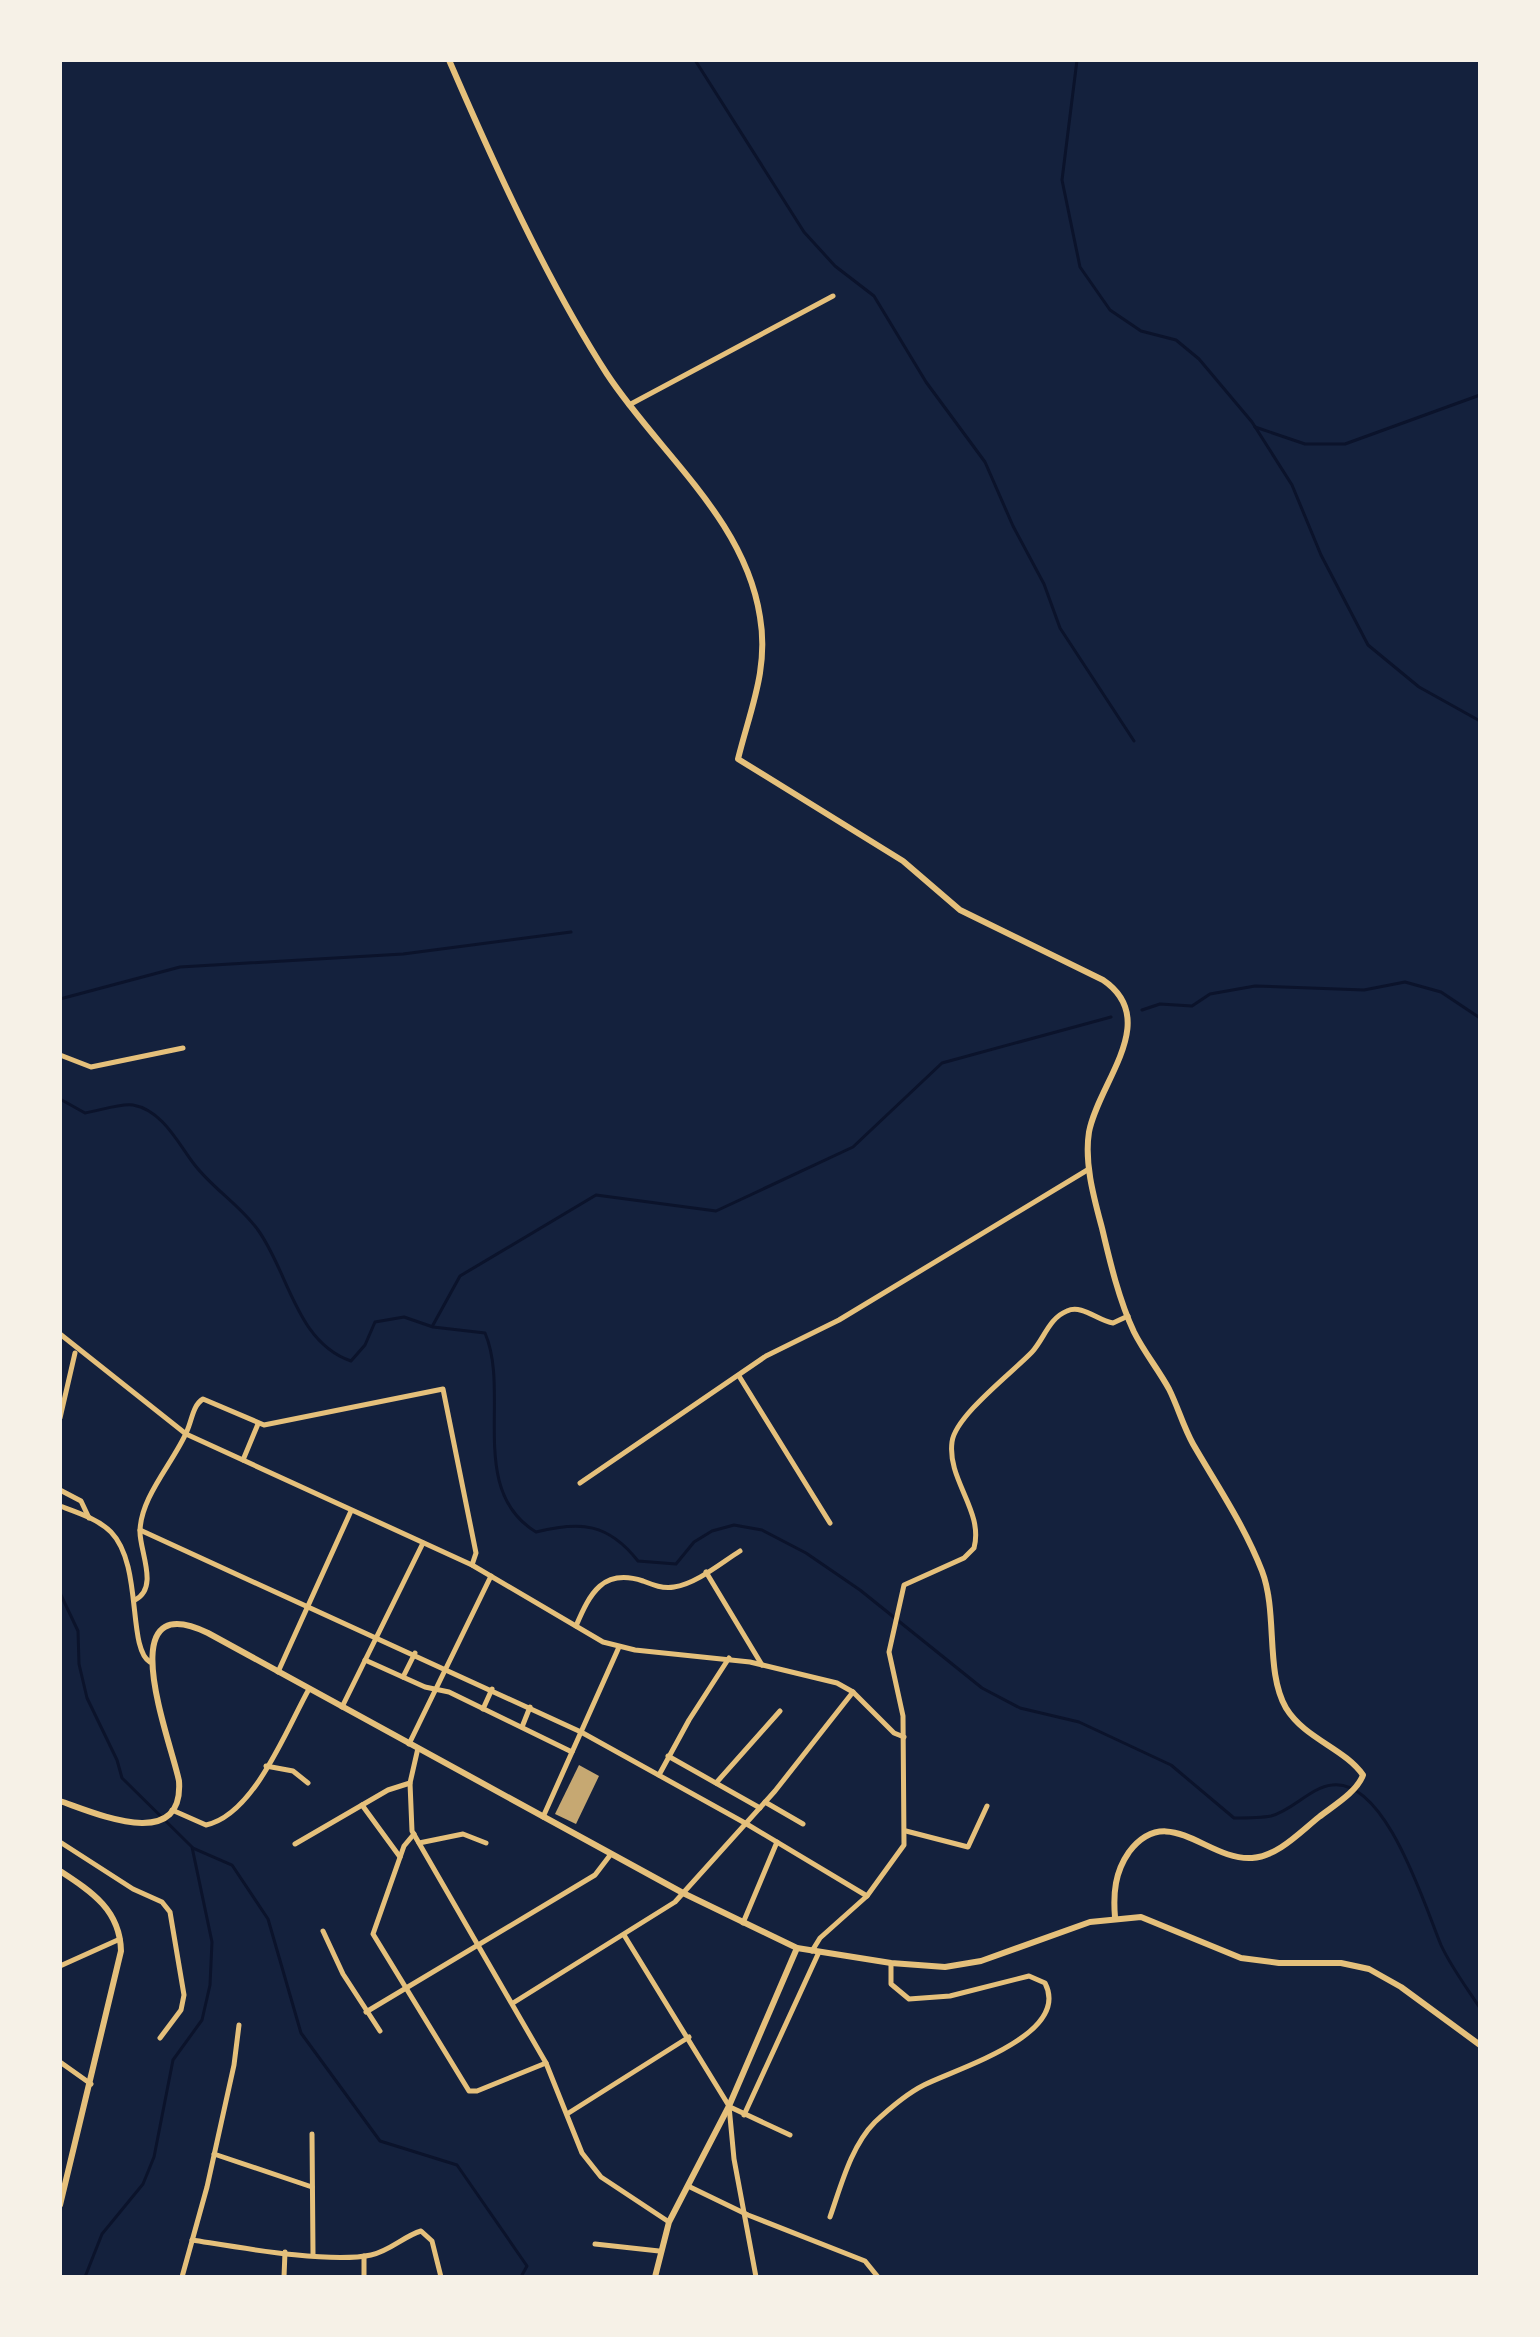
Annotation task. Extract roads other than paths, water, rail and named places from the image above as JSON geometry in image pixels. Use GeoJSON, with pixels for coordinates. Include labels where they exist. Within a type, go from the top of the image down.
{"type":"FeatureCollection","features":[{"type":"Feature","properties":{"kind":"street"},"geometry":{"type":"LineString","coordinates":[[449,60],[480,133],[554,280],[629,405],[728,531],[748,569],[761,617],[763,663],[759,692],[738,759],[903,861],[960,910],[1103,980],[1124,1000],[1129,1032],[1092,1121],[1088,1150],[1102,1229],[1128,1316],[1166,1384],[1189,1438],[1234,1508],[1257,1558],[1267,1587],[1277,1677],[1284,1704],[1301,1726],[1363,1775],[1360,1782],[1338,1802],[1277,1851],[1255,1858],[1219,1853],[1179,1833],[1160,1831],[1146,1837],[1122,1862],[1115,1882],[1115,1917]]}},
{"type":"Feature","properties":{"kind":"street"},"geometry":{"type":"LineString","coordinates":[[629,405],[833,296]]}},
{"type":"Feature","properties":{"kind":"street"},"geometry":{"type":"LineString","coordinates":[[60,1055],[91,1067],[183,1048]]}},
{"type":"Feature","properties":{"kind":"street"},"geometry":{"type":"LineString","coordinates":[[580,1483],[770,1353],[839,1320],[1090,1168]]}},
{"type":"Feature","properties":{"kind":"street"},"geometry":{"type":"LineString","coordinates":[[744,2115],[823,1935],[867,1896],[903,1848],[906,1831],[904,1737],[901,1703],[889,1655],[901,1591],[907,1581],[969,1555],[976,1540],[973,1518],[953,1465],[952,1443],[956,1429],[1007,1373],[1032,1352],[1052,1321],[1064,1312],[1079,1310],[1110,1323],[1128,1316]]}},
{"type":"Feature","properties":{"kind":"street"},"geometry":{"type":"LineString","coordinates":[[60,1334],[76,1350],[186,1434],[472,1565],[576,1626],[619,1647],[729,1658],[829,1681],[853,1692],[894,1733],[904,1737]]}},
{"type":"Feature","properties":{"kind":"street"},"geometry":{"type":"LineString","coordinates":[[60,1418],[76,1350]]}},
{"type":"Feature","properties":{"kind":"street"},"geometry":{"type":"LineString","coordinates":[[739,1376],[830,1523]]}},
{"type":"Feature","properties":{"kind":"street"},"geometry":{"type":"LineString","coordinates":[[135,1600],[144,1594],[147,1585],[140,1530],[146,1510],[186,1434],[198,1403],[203,1399],[258,1424],[443,1389],[447,1394],[476,1553],[472,1565]]}},
{"type":"Feature","properties":{"kind":"street"},"geometry":{"type":"LineString","coordinates":[[243,1461],[258,1424]]}},
{"type":"Feature","properties":{"kind":"street"},"geometry":{"type":"LineString","coordinates":[[60,1490],[81,1501],[89,1519]]}},
{"type":"Feature","properties":{"kind":"street"},"geometry":{"type":"LineString","coordinates":[[60,1506],[109,1530],[118,1542],[130,1570],[138,1647],[150,1662]]}},
{"type":"Feature","properties":{"kind":"street"},"geometry":{"type":"LineString","coordinates":[[278,1672],[351,1511]]}},
{"type":"Feature","properties":{"kind":"street"},"geometry":{"type":"LineString","coordinates":[[140,1530],[305,1607],[415,1653],[581,1732],[745,1823],[867,1896]]}},
{"type":"Feature","properties":{"kind":"street"},"geometry":{"type":"LineString","coordinates":[[342,1708],[423,1543]]}},
{"type":"Feature","properties":{"kind":"street"},"geometry":{"type":"LineString","coordinates":[[576,1626],[591,1594],[615,1577],[627,1576],[669,1588],[681,1586],[740,1551]]}},
{"type":"Feature","properties":{"kind":"street"},"geometry":{"type":"LineString","coordinates":[[706,1572],[762,1665]]}},
{"type":"Feature","properties":{"kind":"street"},"geometry":{"type":"LineString","coordinates":[[409,1744],[491,1576]]}},
{"type":"Feature","properties":{"kind":"street"},"geometry":{"type":"LineString","coordinates":[[60,1801],[120,1820],[157,1821],[170,1812],[179,1795],[179,1781],[150,1662],[151,1648],[159,1634],[170,1626],[183,1624],[208,1633],[683,1893],[797,1948],[933,1967],[973,1963],[1079,1925],[1115,1917],[1157,1921],[1241,1958],[1363,1967],[1381,1974],[1480,2045]]}},
{"type":"Feature","properties":{"kind":"street"},"geometry":{"type":"LineString","coordinates":[[543,1817],[619,1647]]}},
{"type":"Feature","properties":{"kind":"street"},"geometry":{"type":"LineString","coordinates":[[403,1677],[415,1653]]}},
{"type":"Feature","properties":{"kind":"street"},"geometry":{"type":"LineString","coordinates":[[659,1775],[729,1658]]}},
{"type":"Feature","properties":{"kind":"street"},"geometry":{"type":"LineString","coordinates":[[365,1660],[483,1709],[572,1752]]}},
{"type":"Feature","properties":{"kind":"street"},"geometry":{"type":"LineString","coordinates":[[170,1812],[200,1824],[215,1822],[245,1800],[309,1689]]}},
{"type":"Feature","properties":{"kind":"street"},"geometry":{"type":"LineString","coordinates":[[483,1709],[492,1689]]}},
{"type":"Feature","properties":{"kind":"street"},"geometry":{"type":"LineString","coordinates":[[513,2003],[624,1935],[683,1893],[760,1808],[853,1692]]}},
{"type":"Feature","properties":{"kind":"street"},"geometry":{"type":"LineString","coordinates":[[522,1727],[530,1707]]}},
{"type":"Feature","properties":{"kind":"street"},"geometry":{"type":"LineString","coordinates":[[716,1783],[780,1711]]}},
{"type":"Feature","properties":{"kind":"street"},"geometry":{"type":"LineString","coordinates":[[418,1748],[410,1783],[414,1834],[546,2063],[582,2153],[596,2172],[669,2222]]}},
{"type":"Feature","properties":{"kind":"street"},"geometry":{"type":"LineString","coordinates":[[668,1756],[760,1808]]}},
{"type":"Feature","properties":{"kind":"street"},"geometry":{"type":"LineString","coordinates":[[266,1766],[293,1771],[308,1783]]}},
{"type":"Feature","properties":{"kind":"street"},"geometry":{"type":"LineString","coordinates":[[295,1844],[392,1788],[410,1783]]}},
{"type":"Feature","properties":{"kind":"street"},"geometry":{"type":"LineString","coordinates":[[765,1802],[803,1824]]}},
{"type":"Feature","properties":{"kind":"street"},"geometry":{"type":"LineString","coordinates":[[362,1805],[400,1857]]}},
{"type":"Feature","properties":{"kind":"street"},"geometry":{"type":"LineString","coordinates":[[906,1831],[968,1847],[987,1806]]}},
{"type":"Feature","properties":{"kind":"street"},"geometry":{"type":"LineString","coordinates":[[414,1834],[400,1857],[373,1932],[469,2091],[477,2091],[546,2063]]}},
{"type":"Feature","properties":{"kind":"street"},"geometry":{"type":"LineString","coordinates":[[419,1843],[463,1834],[486,1843]]}},
{"type":"Feature","properties":{"kind":"street"},"geometry":{"type":"LineString","coordinates":[[60,1842],[133,1889],[162,1902],[170,1912],[184,1995],[179,2013],[160,2038]]}},
{"type":"Feature","properties":{"kind":"street"},"geometry":{"type":"LineString","coordinates":[[742,1924],[777,1842]]}},
{"type":"Feature","properties":{"kind":"street"},"geometry":{"type":"LineString","coordinates":[[366,2012],[595,1875],[611,1854]]}},
{"type":"Feature","properties":{"kind":"street"},"geometry":{"type":"LineString","coordinates":[[60,1871],[103,1902],[115,1920],[120,1938],[118,1976],[60,2205]]}},
{"type":"Feature","properties":{"kind":"street"},"geometry":{"type":"LineString","coordinates":[[323,1931],[366,2012],[380,2031]]}},
{"type":"Feature","properties":{"kind":"street"},"geometry":{"type":"LineString","coordinates":[[624,1935],[729,2106],[743,2212],[756,2277]]}},
{"type":"Feature","properties":{"kind":"street"},"geometry":{"type":"LineString","coordinates":[[60,1966],[120,1938]]}},
{"type":"Feature","properties":{"kind":"street"},"geometry":{"type":"LineString","coordinates":[[655,2277],[659,2251],[669,2222],[729,2106],[797,1948]]}},
{"type":"Feature","properties":{"kind":"street"},"geometry":{"type":"LineString","coordinates":[[830,2217],[857,2148],[873,2124],[922,2086],[1020,2040],[1036,2025],[1047,2004],[1045,1983],[1029,1976],[950,1996],[909,1999],[891,1984],[891,1963]]}},
{"type":"Feature","properties":{"kind":"street"},"geometry":{"type":"LineString","coordinates":[[182,2277],[214,2154],[239,2025]]}},
{"type":"Feature","properties":{"kind":"street"},"geometry":{"type":"LineString","coordinates":[[567,2114],[689,2037]]}},
{"type":"Feature","properties":{"kind":"street"},"geometry":{"type":"LineString","coordinates":[[60,2062],[91,2084]]}},
{"type":"Feature","properties":{"kind":"street"},"geometry":{"type":"LineString","coordinates":[[729,2106],[790,2135]]}},
{"type":"Feature","properties":{"kind":"street"},"geometry":{"type":"LineString","coordinates":[[312,2134],[313,2254]]}},
{"type":"Feature","properties":{"kind":"street"},"geometry":{"type":"LineString","coordinates":[[214,2154],[312,2187]]}},
{"type":"Feature","properties":{"kind":"street"},"geometry":{"type":"LineString","coordinates":[[688,2186],[743,2212],[860,2259],[869,2264],[878,2277]]}},
{"type":"Feature","properties":{"kind":"street"},"geometry":{"type":"LineString","coordinates":[[192,2240],[285,2252],[364,2256],[386,2250],[421,2231],[429,2235],[441,2277]]}},
{"type":"Feature","properties":{"kind":"street"},"geometry":{"type":"LineString","coordinates":[[595,2244],[659,2251]]}},
{"type":"Feature","properties":{"kind":"street"},"geometry":{"type":"LineString","coordinates":[[284,2277],[285,2252]]}},
{"type":"Feature","properties":{"kind":"street"},"geometry":{"type":"LineString","coordinates":[[364,2256],[364,2277]]}},
{"type":"Feature","properties":{"kind":"waterway"},"geometry":{"type":"LineString","coordinates":[[695,60],[804,232],[835,266],[874,296],[926,382],[985,462],[1013,526],[1044,584],[1060,628],[1134,741]]}},
{"type":"Feature","properties":{"kind":"waterway"},"geometry":{"type":"LineString","coordinates":[[1077,60],[1062,180],[1080,267],[1110,310],[1141,331],[1176,340],[1199,359],[1252,422],[1292,485],[1321,555],[1368,645],[1419,687],[1480,721]]}},
{"type":"Feature","properties":{"kind":"waterway"},"geometry":{"type":"LineString","coordinates":[[1255,427],[1305,444],[1345,444],[1480,395]]}},
{"type":"Feature","properties":{"kind":"waterway"},"geometry":{"type":"LineString","coordinates":[[60,999],[180,967],[403,954],[571,932]]}},
{"type":"Feature","properties":{"kind":"waterway"},"geometry":{"type":"LineString","coordinates":[[1142,1010],[1160,1004],[1192,1006],[1210,994],[1255,986],[1364,990],[1405,982],[1441,992],[1480,1018]]}},
{"type":"Feature","properties":{"kind":"waterway"},"geometry":{"type":"LineString","coordinates":[[433,1325],[460,1276],[596,1195],[716,1211],[853,1147],[942,1063],[1111,1017]]}},
{"type":"Feature","properties":{"kind":"waterway"},"geometry":{"type":"LineString","coordinates":[[60,1099],[85,1113],[133,1105],[161,1120],[201,1173],[258,1230],[306,1323],[332,1352],[351,1361],[365,1345],[375,1322],[404,1317],[433,1327],[485,1333],[492,1357],[496,1466],[503,1492],[515,1514],[536,1532],[580,1526],[593,1528],[616,1539],[638,1561],[676,1564],[694,1542],[712,1531],[734,1525],[762,1530],[806,1553],[860,1590],[982,1688],[1020,1708],[1079,1722],[1171,1765],[1234,1818],[1271,1816],[1324,1787],[1352,1788],[1370,1802],[1401,1848],[1441,1945],[1480,2008]]}},
{"type":"Feature","properties":{"kind":"waterway"},"geometry":{"type":"LineString","coordinates":[[60,1593],[78,1631],[79,1664],[87,1698],[117,1760],[122,1778],[192,1847],[212,1942],[210,1985],[202,2020],[173,2060],[154,2157],[143,2184],[102,2234],[85,2277]]}},
{"type":"Feature","properties":{"kind":"waterway"},"geometry":{"type":"LineString","coordinates":[[193,1848],[232,1865],[268,1919],[301,2033],[380,2141],[457,2165],[527,2266],[521,2277]]}}]}
